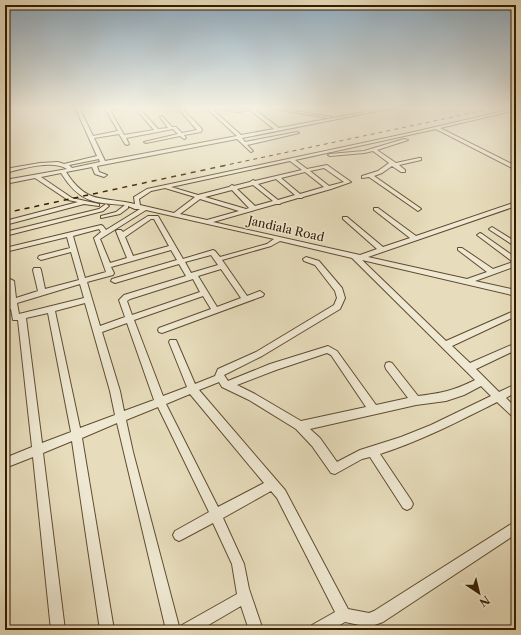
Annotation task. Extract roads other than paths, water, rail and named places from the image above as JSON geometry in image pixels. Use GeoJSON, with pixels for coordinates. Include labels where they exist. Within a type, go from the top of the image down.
{"type":"FeatureCollection","features":[{"type":"Feature","properties":{"kind":"street"},"geometry":{"type":"LineString","coordinates":[[92,137],[103,163]]}},
{"type":"Feature","properties":{"kind":"street"},"geometry":{"type":"LineString","coordinates":[[124,137],[127,144]]}},
{"type":"Feature","properties":{"kind":"street"},"geometry":{"type":"LineString","coordinates":[[143,137],[152,153]]}},
{"type":"Feature","properties":{"kind":"street"},"geometry":{"type":"LineString","coordinates":[[146,142],[174,137]]}},
{"type":"Feature","properties":{"kind":"street"},"geometry":{"type":"LineString","coordinates":[[183,137],[191,146]]}},
{"type":"Feature","properties":{"kind":"street"},"geometry":{"type":"LineString","coordinates":[[100,157],[63,168],[36,176],[6,182],[5,171],[54,163],[63,168],[72,169],[237,137]]}},
{"type":"Feature","properties":{"kind":"street"},"geometry":{"type":"LineString","coordinates":[[240,137],[239,139],[252,151]]}},
{"type":"Feature","properties":{"kind":"street"},"geometry":{"type":"LineString","coordinates":[[244,144],[279,137]]}},
{"type":"Feature","properties":{"kind":"street"},"geometry":{"type":"LineString","coordinates":[[36,176],[70,199],[83,203],[106,206],[136,207],[138,204],[136,198],[149,190],[396,137]]}},
{"type":"Feature","properties":{"kind":"street"},"geometry":{"type":"LineString","coordinates":[[318,154],[342,155],[373,149],[416,137]]}},
{"type":"Feature","properties":{"kind":"street"},"geometry":{"type":"LineString","coordinates":[[452,137],[516,168]]}},
{"type":"Feature","properties":{"kind":"street"},"geometry":{"type":"LineString","coordinates":[[373,149],[403,170]]}},
{"type":"Feature","properties":{"kind":"street"},"geometry":{"type":"LineString","coordinates":[[364,177],[380,172],[393,164],[419,159]]}},
{"type":"Feature","properties":{"kind":"street"},"geometry":{"type":"LineString","coordinates":[[292,160],[329,188]]}},
{"type":"Feature","properties":{"kind":"street"},"geometry":{"type":"LineString","coordinates":[[94,165],[97,173],[104,175]]}},
{"type":"Feature","properties":{"kind":"street"},"geometry":{"type":"LineString","coordinates":[[176,214],[200,196],[232,187],[325,166],[348,182],[278,203],[206,222]]}},
{"type":"Feature","properties":{"kind":"street","name":"Jandiala Road"},"geometry":{"type":"LineString","coordinates":[[63,168],[71,186],[86,197],[176,214],[516,293]]}},
{"type":"Feature","properties":{"kind":"street"},"geometry":{"type":"LineString","coordinates":[[370,175],[418,209]]}},
{"type":"Feature","properties":{"kind":"street"},"geometry":{"type":"LineString","coordinates":[[277,177],[300,196]]}},
{"type":"Feature","properties":{"kind":"street"},"geometry":{"type":"LineString","coordinates":[[253,182],[278,203]]}},
{"type":"Feature","properties":{"kind":"street"},"geometry":{"type":"LineString","coordinates":[[163,187],[251,210]]}},
{"type":"Feature","properties":{"kind":"street"},"geometry":{"type":"LineString","coordinates":[[232,187],[251,210]]}},
{"type":"Feature","properties":{"kind":"street"},"geometry":{"type":"LineString","coordinates":[[5,222],[83,203]]}},
{"type":"Feature","properties":{"kind":"street"},"geometry":{"type":"LineString","coordinates":[[516,204],[356,257],[516,414]]}},
{"type":"Feature","properties":{"kind":"street"},"geometry":{"type":"LineString","coordinates":[[5,234],[101,210],[106,206]]}},
{"type":"Feature","properties":{"kind":"street"},"geometry":{"type":"LineString","coordinates":[[103,217],[118,213],[126,207]]}},
{"type":"Feature","properties":{"kind":"street"},"geometry":{"type":"LineString","coordinates":[[5,307],[42,293],[84,282],[110,273],[97,238],[145,208]]}},
{"type":"Feature","properties":{"kind":"street"},"geometry":{"type":"LineString","coordinates":[[376,208],[414,238]]}},
{"type":"Feature","properties":{"kind":"street"},"geometry":{"type":"LineString","coordinates":[[121,236],[150,217],[154,216],[157,218],[181,262],[205,293],[216,311]]}},
{"type":"Feature","properties":{"kind":"street"},"geometry":{"type":"LineString","coordinates":[[346,218],[380,249]]}},
{"type":"Feature","properties":{"kind":"street"},"geometry":{"type":"LineString","coordinates":[[117,226],[131,259]]}},
{"type":"Feature","properties":{"kind":"street"},"geometry":{"type":"LineString","coordinates":[[5,250],[101,227],[105,233]]}},
{"type":"Feature","properties":{"kind":"street"},"geometry":{"type":"LineString","coordinates":[[492,229],[516,245]]}},
{"type":"Feature","properties":{"kind":"street"},"geometry":{"type":"LineString","coordinates":[[70,234],[115,391],[120,417],[173,630]]}},
{"type":"Feature","properties":{"kind":"street"},"geometry":{"type":"LineString","coordinates":[[480,235],[516,262]]}},
{"type":"Feature","properties":{"kind":"street"},"geometry":{"type":"LineString","coordinates":[[256,630],[244,597],[238,564],[204,489],[160,402],[123,300],[192,276],[221,262],[274,244],[279,239]]}},
{"type":"Feature","properties":{"kind":"street"},"geometry":{"type":"LineString","coordinates":[[108,266],[173,247]]}},
{"type":"Feature","properties":{"kind":"street"},"geometry":{"type":"LineString","coordinates":[[41,258],[74,249]]}},
{"type":"Feature","properties":{"kind":"street"},"geometry":{"type":"LineString","coordinates":[[460,249],[492,272]]}},
{"type":"Feature","properties":{"kind":"street"},"geometry":{"type":"LineString","coordinates":[[115,281],[212,252],[221,262],[246,300]]}},
{"type":"Feature","properties":{"kind":"street"},"geometry":{"type":"LineString","coordinates":[[220,378],[219,374],[221,372],[259,354],[338,307],[341,298],[339,290],[317,263],[306,259]]}},
{"type":"Feature","properties":{"kind":"street"},"geometry":{"type":"LineString","coordinates":[[469,281],[516,262]]}},
{"type":"Feature","properties":{"kind":"street"},"geometry":{"type":"LineString","coordinates":[[37,270],[42,293]]}},
{"type":"Feature","properties":{"kind":"street"},"geometry":{"type":"LineString","coordinates":[[10,282],[16,318],[89,299]]}},
{"type":"Feature","properties":{"kind":"street"},"geometry":{"type":"LineString","coordinates":[[97,330],[205,293]]}},
{"type":"Feature","properties":{"kind":"street"},"geometry":{"type":"LineString","coordinates":[[162,330],[260,294]]}},
{"type":"Feature","properties":{"kind":"street"},"geometry":{"type":"LineString","coordinates":[[52,309],[76,434],[107,630]]}},
{"type":"Feature","properties":{"kind":"street"},"geometry":{"type":"LineString","coordinates":[[445,345],[516,313]]}},
{"type":"Feature","properties":{"kind":"street"},"geometry":{"type":"LineString","coordinates":[[22,317],[58,630]]}},
{"type":"Feature","properties":{"kind":"street"},"geometry":{"type":"LineString","coordinates":[[173,342],[192,389],[273,484],[289,509],[344,615]]}},
{"type":"Feature","properties":{"kind":"street"},"geometry":{"type":"LineString","coordinates":[[469,368],[516,346]]}},
{"type":"Feature","properties":{"kind":"street"},"geometry":{"type":"LineString","coordinates":[[228,385],[327,348],[334,353],[374,411]]}},
{"type":"Feature","properties":{"kind":"street"},"geometry":{"type":"LineString","coordinates":[[389,366],[416,401]]}},
{"type":"Feature","properties":{"kind":"street"},"geometry":{"type":"LineString","coordinates":[[220,378],[228,385],[252,397],[300,426],[316,442],[335,470],[360,455],[374,452],[402,442],[435,428],[516,388]]}},
{"type":"Feature","properties":{"kind":"street"},"geometry":{"type":"LineString","coordinates":[[5,463],[220,378]]}},
{"type":"Feature","properties":{"kind":"street"},"geometry":{"type":"LineString","coordinates":[[300,426],[416,401],[454,395],[482,381]]}},
{"type":"Feature","properties":{"kind":"street"},"geometry":{"type":"LineString","coordinates":[[374,452],[407,504]]}},
{"type":"Feature","properties":{"kind":"street"},"geometry":{"type":"LineString","coordinates":[[180,534],[273,484]]}},
{"type":"Feature","properties":{"kind":"street"},"geometry":{"type":"LineString","coordinates":[[317,630],[344,615],[351,615],[369,620],[378,617],[516,527]]}},
{"type":"Feature","properties":{"kind":"street"},"geometry":{"type":"LineString","coordinates":[[187,630],[244,597]]}},
{"type":"Feature","properties":{"kind":"railway"},"geometry":{"type":"LineString","coordinates":[[222,166],[360,137]]}},
{"type":"Feature","properties":{"kind":"railway"},"geometry":{"type":"LineString","coordinates":[[5,213],[227,165]]}}]}
